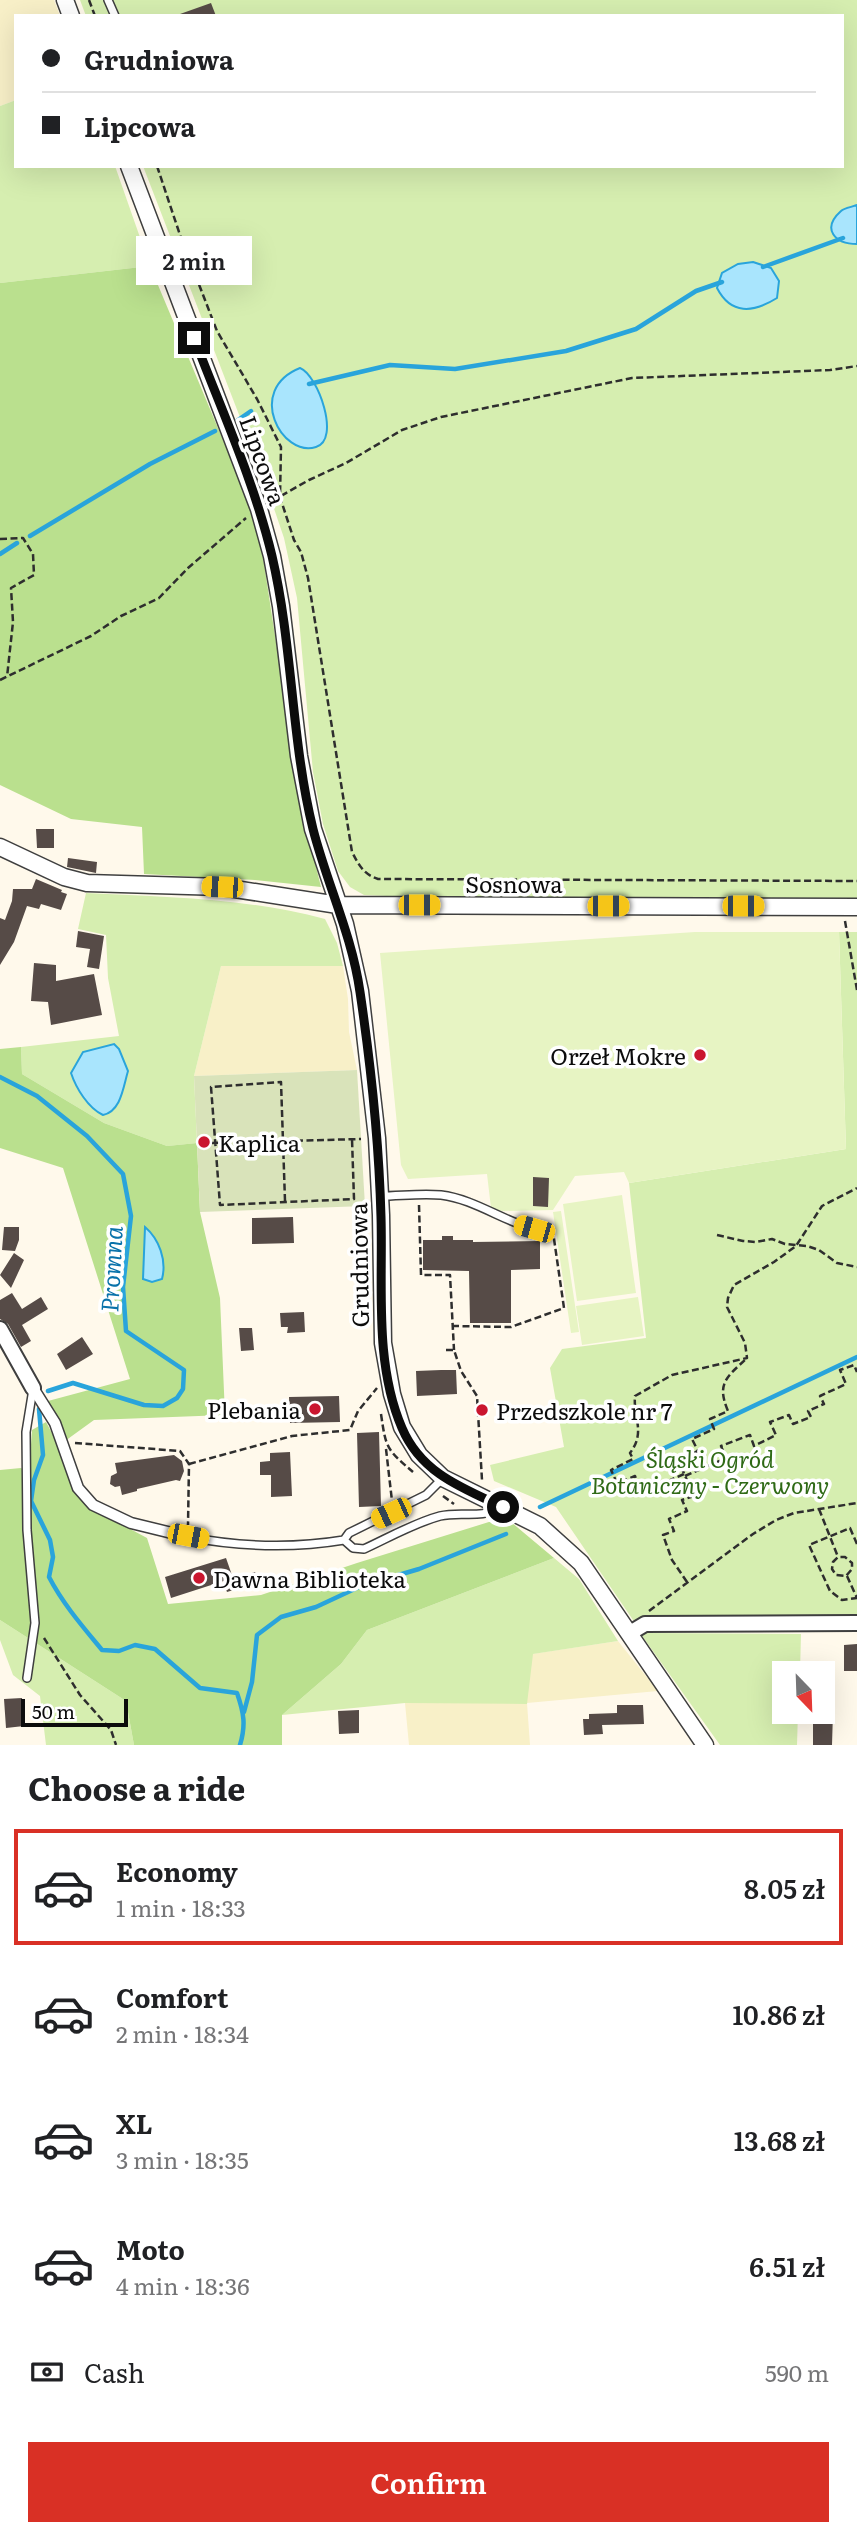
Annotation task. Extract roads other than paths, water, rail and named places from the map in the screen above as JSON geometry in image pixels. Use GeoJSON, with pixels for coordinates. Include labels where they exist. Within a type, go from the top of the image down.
{"type":"FeatureCollection","features":[{"type":"Feature","properties":{"kind":"street","name":"Lipcowa"},"geometry":{"type":"LineString","coordinates":[[130,168],[258,509],[272,556],[281,606],[299,756],[313,829],[338,905]]}},
{"type":"Feature","properties":{"kind":"street","name":"Sosnowa"},"geometry":{"type":"LineString","coordinates":[[0,847],[64,877],[87,883],[222,887],[338,905],[850,907]]}},
{"type":"Feature","properties":{"kind":"street","name":"Grudniowa"},"geometry":{"type":"LineString","coordinates":[[338,905],[360,991],[377,1138],[383,1343],[392,1394],[402,1427],[438,1483],[503,1507],[540,1526],[581,1563],[705,1745]]}},
{"type":"Feature","properties":{"kind":"street"},"geometry":{"type":"LineString","coordinates":[[0,1329],[55,1423],[78,1488],[93,1505],[131,1523],[188,1532]]}},
{"type":"Feature","properties":{"kind":"street"},"geometry":{"type":"LineString","coordinates":[[630,1633],[645,1624],[857,1623]]}},
{"type":"Feature","properties":{"kind":"lane"},"geometry":{"type":"LineString","coordinates":[[380,1196],[441,1195],[462,1200],[515,1224],[534,1229]]}},
{"type":"Feature","properties":{"kind":"lane"},"geometry":{"type":"LineString","coordinates":[[27,1678],[35,1623],[26,1486],[26,1432],[33,1388]]}},
{"type":"Feature","properties":{"kind":"lane"},"geometry":{"type":"LineString","coordinates":[[188,1532],[230,1545],[308,1546],[344,1540],[349,1532],[426,1495],[438,1483]]}},
{"type":"Feature","properties":{"kind":"lane"},"geometry":{"type":"LineString","coordinates":[[344,1540],[353,1548],[364,1549],[440,1516],[474,1516],[503,1507]]}},
{"type":"Feature","properties":{"kind":"water"},"geometry":{"type":"Polygon","coordinates":[[[857,205],[857,244],[842,241],[833,234],[832,224],[842,210],[857,205]]]}},
{"type":"Feature","properties":{"kind":"water"},"geometry":{"type":"Polygon","coordinates":[[[753,262],[771,268],[779,281],[777,298],[751,309],[736,307],[723,297],[717,288],[722,273],[738,264],[753,262]]]}},
{"type":"Feature","properties":{"kind":"water"},"geometry":{"type":"Polygon","coordinates":[[[300,368],[314,382],[327,421],[327,433],[323,442],[316,447],[303,448],[281,433],[272,406],[275,391],[284,378],[300,368]]]}},
{"type":"Feature","properties":{"kind":"water"},"geometry":{"type":"Polygon","coordinates":[[[114,1044],[119,1049],[128,1071],[118,1104],[103,1115],[92,1108],[83,1097],[71,1073],[83,1052],[114,1044]]]}},
{"type":"Feature","properties":{"kind":"water"},"geometry":{"type":"Polygon","coordinates":[[[145,1227],[158,1244],[163,1257],[162,1279],[152,1282],[143,1279],[145,1227]]]}},
{"type":"Feature","properties":{"kind":"waterway"},"geometry":{"type":"LineString","coordinates":[[763,267],[843,238]]}},
{"type":"Feature","properties":{"kind":"waterway"},"geometry":{"type":"LineString","coordinates":[[309,384],[390,365],[455,369],[566,351],[636,329],[696,291],[722,282]]}},
{"type":"Feature","properties":{"kind":"waterway"},"geometry":{"type":"LineString","coordinates":[[238,420],[251,411]]}},
{"type":"Feature","properties":{"kind":"waterway"},"geometry":{"type":"LineString","coordinates":[[30,536],[150,464],[215,431]]}},
{"type":"Feature","properties":{"kind":"waterway"},"geometry":{"type":"LineString","coordinates":[[0,554],[17,543]]}},
{"type":"Feature","properties":{"kind":"waterway","name":"Promna"},"geometry":{"type":"LineString","coordinates":[[0,1077],[37,1096],[87,1136],[123,1174],[131,1216],[123,1287],[126,1331],[184,1370],[183,1389],[177,1398],[163,1406],[144,1405],[73,1383],[48,1391]]}},
{"type":"Feature","properties":{"kind":"waterway"},"geometry":{"type":"LineString","coordinates":[[540,1507],[857,1357]]}},
{"type":"Feature","properties":{"kind":"waterway","name":"Promna"},"geometry":{"type":"LineString","coordinates":[[39,1409],[43,1455],[34,1480],[31,1501],[50,1540],[53,1557],[49,1577],[102,1650],[119,1651],[135,1645],[155,1649],[200,1688],[237,1693],[243,1719],[240,1745]]}},
{"type":"Feature","properties":{"kind":"waterway"},"geometry":{"type":"LineString","coordinates":[[244,1712],[252,1682],[257,1635],[281,1617],[316,1607],[361,1586],[419,1569],[506,1534]]}},
{"type":"Feature","properties":{"kind":"place","name":"Orzeł Mokre"},"geometry":{"type":"Point","coordinates":[700,1055]}},
{"type":"Feature","properties":{"kind":"place","name":"Kaplica"},"geometry":{"type":"Point","coordinates":[204,1142]}},
{"type":"Feature","properties":{"kind":"place","name":"Plebania"},"geometry":{"type":"Point","coordinates":[315,1409]}},
{"type":"Feature","properties":{"kind":"place","name":"Przedszkole nr 7"},"geometry":{"type":"Point","coordinates":[482,1410]}},
{"type":"Feature","properties":{"kind":"place","name":"Dawna Biblioteka"},"geometry":{"type":"Point","coordinates":[199,1578]}},
{"type":"Feature","properties":{"kind":"park label","name":"Śląski Ogród Botaniczny - Czerwony"},"geometry":{"type":"Point","coordinates":[710,1471]}}]}
